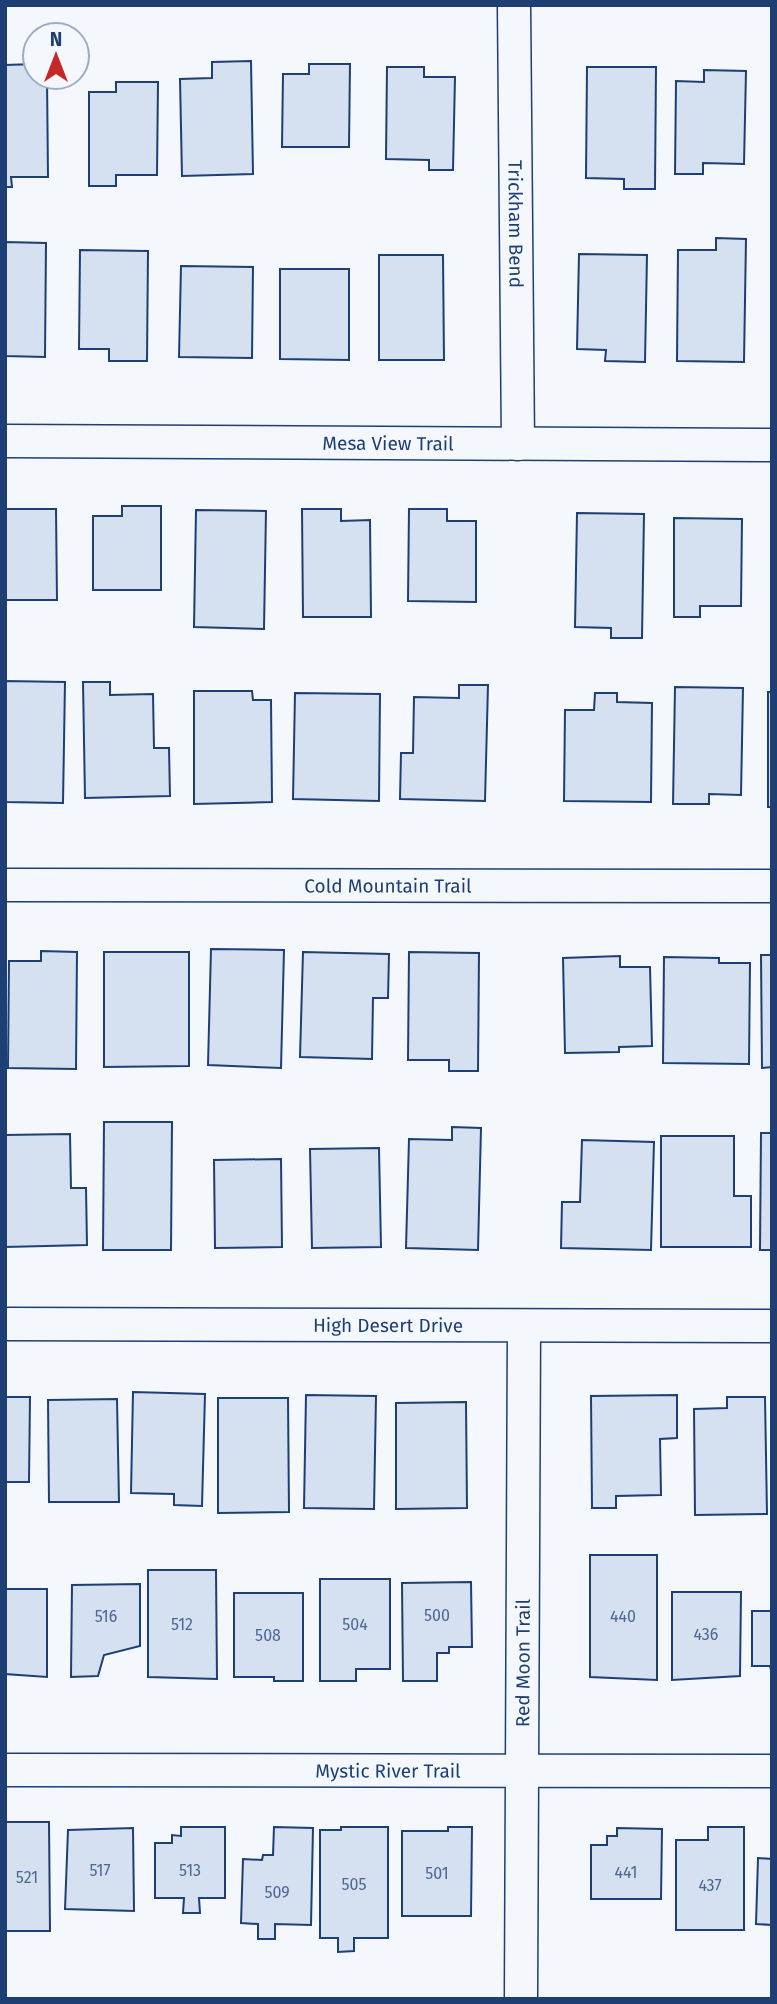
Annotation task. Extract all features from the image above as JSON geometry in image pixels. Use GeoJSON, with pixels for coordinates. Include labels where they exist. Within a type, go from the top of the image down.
{"type":"FeatureCollection","features":[{"type":"Feature","properties":{"kind":"street","name":"Trickham Bend"},"geometry":{"type":"LineString","coordinates":[[514,5],[518,443]]}},
{"type":"Feature","properties":{"kind":"street","name":"Mesa View Trail"},"geometry":{"type":"LineString","coordinates":[[5,441],[772,445]]}},
{"type":"Feature","properties":{"kind":"street","name":"Cold Mountain Trail"},"geometry":{"type":"LineString","coordinates":[[5,885],[772,886]]}},
{"type":"Feature","properties":{"kind":"street","name":"High Desert Drive"},"geometry":{"type":"LineString","coordinates":[[5,1324],[772,1326]]}},
{"type":"Feature","properties":{"kind":"street","name":"Red Moon Trail"},"geometry":{"type":"LineString","coordinates":[[521,1999],[524,1326]]}},
{"type":"Feature","properties":{"kind":"street","name":"Mystic River Trail"},"geometry":{"type":"LineString","coordinates":[[5,1770],[772,1771]]}},
{"type":"Feature","properties":{"kind":"building"},"geometry":{"type":"Polygon","coordinates":[[[251,61],[253,174],[182,176],[180,79],[212,78],[212,62],[251,61]]]}},
{"type":"Feature","properties":{"kind":"building"},"geometry":{"type":"Polygon","coordinates":[[[21,64],[21,91],[47,91],[48,177],[11,177],[12,187],[5,187],[5,65],[21,64]]]}},
{"type":"Feature","properties":{"kind":"building"},"geometry":{"type":"Polygon","coordinates":[[[309,64],[350,64],[349,147],[282,147],[283,74],[309,74],[309,64]]]}},
{"type":"Feature","properties":{"kind":"building"},"geometry":{"type":"Polygon","coordinates":[[[387,67],[424,67],[424,77],[455,77],[453,170],[429,170],[429,160],[386,159],[387,67]]]}},
{"type":"Feature","properties":{"kind":"building"},"geometry":{"type":"Polygon","coordinates":[[[587,67],[656,67],[655,189],[624,189],[624,179],[586,178],[587,67]]]}},
{"type":"Feature","properties":{"kind":"building"},"geometry":{"type":"Polygon","coordinates":[[[704,70],[746,71],[744,164],[703,163],[703,174],[675,174],[676,81],[704,82],[704,70]]]}},
{"type":"Feature","properties":{"kind":"building"},"geometry":{"type":"Polygon","coordinates":[[[116,82],[158,82],[157,175],[116,175],[116,186],[89,186],[89,92],[116,92],[116,82]]]}},
{"type":"Feature","properties":{"kind":"building"},"geometry":{"type":"Polygon","coordinates":[[[716,238],[746,239],[744,362],[677,361],[678,250],[716,250],[716,238]]]}},
{"type":"Feature","properties":{"kind":"building"},"geometry":{"type":"Polygon","coordinates":[[[5,242],[46,243],[45,357],[5,356],[5,242]]]}},
{"type":"Feature","properties":{"kind":"building"},"geometry":{"type":"Polygon","coordinates":[[[80,250],[148,251],[147,361],[109,361],[109,349],[79,349],[80,250]]]}},
{"type":"Feature","properties":{"kind":"building"},"geometry":{"type":"Polygon","coordinates":[[[579,254],[647,255],[645,362],[605,361],[606,350],[577,349],[579,254]]]}},
{"type":"Feature","properties":{"kind":"building"},"geometry":{"type":"Polygon","coordinates":[[[379,255],[443,255],[444,360],[379,360],[379,255]]]}},
{"type":"Feature","properties":{"kind":"building"},"geometry":{"type":"Polygon","coordinates":[[[181,266],[253,267],[252,358],[179,357],[181,266]]]}},
{"type":"Feature","properties":{"kind":"building"},"geometry":{"type":"Polygon","coordinates":[[[280,269],[349,269],[349,360],[280,359],[280,269]]]}},
{"type":"Feature","properties":{"kind":"building"},"geometry":{"type":"Polygon","coordinates":[[[122,506],[161,506],[161,590],[93,590],[93,516],[122,516],[122,506]]]}},
{"type":"Feature","properties":{"kind":"building"},"geometry":{"type":"Polygon","coordinates":[[[5,509],[56,509],[57,600],[5,600],[5,509]]]}},
{"type":"Feature","properties":{"kind":"building"},"geometry":{"type":"Polygon","coordinates":[[[302,509],[341,509],[341,521],[370,520],[371,617],[303,617],[302,509]]]}},
{"type":"Feature","properties":{"kind":"building"},"geometry":{"type":"Polygon","coordinates":[[[409,509],[447,509],[447,521],[476,521],[476,602],[408,601],[409,509]]]}},
{"type":"Feature","properties":{"kind":"building"},"geometry":{"type":"Polygon","coordinates":[[[196,510],[266,511],[264,629],[194,627],[196,510]]]}},
{"type":"Feature","properties":{"kind":"building"},"geometry":{"type":"Polygon","coordinates":[[[577,513],[644,514],[642,638],[611,638],[611,628],[575,627],[577,513]]]}},
{"type":"Feature","properties":{"kind":"building"},"geometry":{"type":"Polygon","coordinates":[[[674,518],[742,519],[741,606],[700,606],[700,617],[674,617],[674,518]]]}},
{"type":"Feature","properties":{"kind":"building"},"geometry":{"type":"Polygon","coordinates":[[[5,681],[65,682],[63,803],[5,802],[5,681]]]}},
{"type":"Feature","properties":{"kind":"building"},"geometry":{"type":"Polygon","coordinates":[[[83,682],[110,682],[110,695],[153,694],[154,748],[169,748],[170,796],[85,798],[83,682]]]}},
{"type":"Feature","properties":{"kind":"building"},"geometry":{"type":"Polygon","coordinates":[[[459,685],[488,685],[485,801],[400,799],[401,753],[413,753],[414,697],[459,698],[459,685]]]}},
{"type":"Feature","properties":{"kind":"building"},"geometry":{"type":"Polygon","coordinates":[[[675,687],[743,688],[741,795],[709,794],[709,804],[673,804],[675,687]]]}},
{"type":"Feature","properties":{"kind":"building"},"geometry":{"type":"Polygon","coordinates":[[[194,691],[252,691],[253,700],[271,700],[272,802],[194,804],[194,691]]]}},
{"type":"Feature","properties":{"kind":"building"},"geometry":{"type":"Polygon","coordinates":[[[768,692],[772,692],[772,807],[768,807],[768,692]]]}},
{"type":"Feature","properties":{"kind":"building"},"geometry":{"type":"Polygon","coordinates":[[[295,693],[380,694],[379,801],[293,799],[295,693]]]}},
{"type":"Feature","properties":{"kind":"building"},"geometry":{"type":"Polygon","coordinates":[[[595,693],[617,693],[617,702],[652,703],[651,802],[564,801],[565,710],[594,710],[595,693]]]}},
{"type":"Feature","properties":{"kind":"building"},"geometry":{"type":"Polygon","coordinates":[[[211,949],[284,950],[281,1068],[208,1065],[211,949]]]}},
{"type":"Feature","properties":{"kind":"building"},"geometry":{"type":"Polygon","coordinates":[[[41,951],[77,952],[76,1069],[8,1068],[9,961],[41,961],[41,951]]]}},
{"type":"Feature","properties":{"kind":"building"},"geometry":{"type":"Polygon","coordinates":[[[104,952],[189,952],[189,1066],[104,1067],[104,952]]]}},
{"type":"Feature","properties":{"kind":"building"},"geometry":{"type":"Polygon","coordinates":[[[303,952],[389,954],[388,998],[373,998],[372,1059],[300,1057],[303,952]]]}},
{"type":"Feature","properties":{"kind":"building"},"geometry":{"type":"Polygon","coordinates":[[[409,952],[479,953],[478,1071],[449,1071],[449,1060],[408,1060],[409,952]]]}},
{"type":"Feature","properties":{"kind":"building"},"geometry":{"type":"Polygon","coordinates":[[[761,955],[772,955],[772,1067],[762,1068],[761,955]]]}},
{"type":"Feature","properties":{"kind":"building"},"geometry":{"type":"Polygon","coordinates":[[[620,956],[620,967],[650,967],[652,1046],[619,1047],[619,1052],[565,1053],[563,958],[620,956]]]}},
{"type":"Feature","properties":{"kind":"building"},"geometry":{"type":"Polygon","coordinates":[[[664,957],[719,958],[719,963],[750,963],[749,1064],[663,1063],[664,957]]]}},
{"type":"Feature","properties":{"kind":"building"},"geometry":{"type":"Polygon","coordinates":[[[104,1122],[172,1122],[171,1250],[103,1250],[104,1122]]]}},
{"type":"Feature","properties":{"kind":"building"},"geometry":{"type":"Polygon","coordinates":[[[452,1127],[481,1128],[478,1250],[406,1248],[409,1139],[452,1140],[452,1127]]]}},
{"type":"Feature","properties":{"kind":"building"},"geometry":{"type":"Polygon","coordinates":[[[761,1133],[772,1133],[772,1250],[760,1250],[761,1133]]]}},
{"type":"Feature","properties":{"kind":"building"},"geometry":{"type":"Polygon","coordinates":[[[70,1134],[71,1188],[86,1188],[87,1245],[5,1247],[5,1135],[70,1134]]]}},
{"type":"Feature","properties":{"kind":"building"},"geometry":{"type":"Polygon","coordinates":[[[661,1136],[734,1136],[734,1196],[751,1196],[751,1247],[661,1247],[661,1136]]]}},
{"type":"Feature","properties":{"kind":"building"},"geometry":{"type":"Polygon","coordinates":[[[582,1140],[654,1142],[651,1250],[561,1248],[562,1202],[580,1202],[582,1140]]]}},
{"type":"Feature","properties":{"kind":"building"},"geometry":{"type":"Polygon","coordinates":[[[379,1148],[381,1247],[312,1248],[310,1149],[379,1148]]]}},
{"type":"Feature","properties":{"kind":"building"},"geometry":{"type":"Polygon","coordinates":[[[281,1159],[282,1247],[215,1248],[214,1160],[281,1159]]]}},
{"type":"Feature","properties":{"kind":"building"},"geometry":{"type":"Polygon","coordinates":[[[133,1392],[205,1394],[202,1506],[174,1505],[174,1494],[131,1493],[133,1392]]]}},
{"type":"Feature","properties":{"kind":"building"},"geometry":{"type":"Polygon","coordinates":[[[306,1395],[376,1396],[374,1509],[304,1508],[306,1395]]]}},
{"type":"Feature","properties":{"kind":"building"},"geometry":{"type":"Polygon","coordinates":[[[677,1395],[677,1438],[660,1439],[661,1495],[616,1496],[616,1508],[592,1508],[591,1396],[677,1395]]]}},
{"type":"Feature","properties":{"kind":"building"},"geometry":{"type":"Polygon","coordinates":[[[5,1397],[30,1397],[29,1482],[5,1482],[5,1397]]]}},
{"type":"Feature","properties":{"kind":"building"},"geometry":{"type":"Polygon","coordinates":[[[727,1397],[765,1397],[767,1514],[695,1515],[694,1409],[727,1408],[727,1397]]]}},
{"type":"Feature","properties":{"kind":"building"},"geometry":{"type":"Polygon","coordinates":[[[218,1398],[288,1398],[289,1512],[218,1513],[218,1398]]]}},
{"type":"Feature","properties":{"kind":"building"},"geometry":{"type":"Polygon","coordinates":[[[117,1399],[119,1502],[49,1502],[48,1400],[117,1399]]]}},
{"type":"Feature","properties":{"kind":"building"},"geometry":{"type":"Polygon","coordinates":[[[466,1402],[467,1508],[396,1509],[396,1403],[466,1402]]]}},
{"type":"Feature","properties":{"kind":"building"},"geometry":{"type":"Polygon","coordinates":[[[590,1555],[657,1555],[657,1680],[590,1677],[590,1555]]]}},
{"type":"Feature","properties":{"kind":"building"},"geometry":{"type":"Polygon","coordinates":[[[148,1570],[216,1570],[217,1679],[148,1677],[148,1570]]]}},
{"type":"Feature","properties":{"kind":"building"},"geometry":{"type":"Polygon","coordinates":[[[320,1579],[390,1579],[390,1669],[356,1669],[356,1681],[320,1681],[320,1579]]]}},
{"type":"Feature","properties":{"kind":"building"},"geometry":{"type":"Polygon","coordinates":[[[471,1582],[472,1647],[449,1647],[449,1653],[437,1653],[437,1681],[403,1681],[402,1583],[471,1582]]]}},
{"type":"Feature","properties":{"kind":"building"},"geometry":{"type":"Polygon","coordinates":[[[140,1584],[140,1646],[104,1655],[98,1676],[71,1677],[72,1585],[140,1584]]]}},
{"type":"Feature","properties":{"kind":"building"},"geometry":{"type":"Polygon","coordinates":[[[5,1589],[47,1589],[47,1677],[5,1674],[5,1589]]]}},
{"type":"Feature","properties":{"kind":"building"},"geometry":{"type":"Polygon","coordinates":[[[672,1592],[741,1592],[740,1676],[672,1680],[672,1592]]]}},
{"type":"Feature","properties":{"kind":"building"},"geometry":{"type":"Polygon","coordinates":[[[234,1593],[303,1593],[303,1681],[274,1681],[274,1677],[234,1677],[234,1593]]]}},
{"type":"Feature","properties":{"kind":"building"},"geometry":{"type":"Polygon","coordinates":[[[752,1611],[772,1611],[772,1674],[770,1666],[752,1666],[752,1611]]]}},
{"type":"Feature","properties":{"kind":"building"},"geometry":{"type":"Polygon","coordinates":[[[5,1822],[49,1822],[50,1931],[5,1931],[5,1822]]]}},
{"type":"Feature","properties":{"kind":"building"},"geometry":{"type":"Polygon","coordinates":[[[181,1827],[225,1827],[225,1898],[199,1898],[200,1913],[183,1913],[184,1898],[155,1898],[155,1843],[172,1843],[172,1835],[181,1836],[181,1827]]]}},
{"type":"Feature","properties":{"kind":"building"},"geometry":{"type":"Polygon","coordinates":[[[274,1827],[313,1828],[311,1925],[275,1924],[275,1939],[258,1939],[258,1924],[241,1923],[243,1859],[262,1860],[263,1855],[273,1855],[274,1827]]]}},
{"type":"Feature","properties":{"kind":"building"},"geometry":{"type":"Polygon","coordinates":[[[341,1827],[388,1827],[388,1938],[354,1938],[354,1951],[338,1952],[338,1938],[320,1938],[320,1830],[341,1830],[341,1827]]]}},
{"type":"Feature","properties":{"kind":"building"},"geometry":{"type":"Polygon","coordinates":[[[448,1827],[472,1827],[471,1916],[402,1916],[402,1831],[448,1831],[448,1827]]]}},
{"type":"Feature","properties":{"kind":"building"},"geometry":{"type":"Polygon","coordinates":[[[708,1827],[744,1827],[744,1930],[676,1930],[676,1840],[708,1840],[708,1827]]]}},
{"type":"Feature","properties":{"kind":"building"},"geometry":{"type":"Polygon","coordinates":[[[133,1828],[134,1911],[65,1909],[68,1830],[133,1828]]]}},
{"type":"Feature","properties":{"kind":"building"},"geometry":{"type":"Polygon","coordinates":[[[617,1828],[662,1829],[661,1899],[591,1899],[591,1845],[607,1845],[607,1836],[617,1836],[617,1828]]]}},
{"type":"Feature","properties":{"kind":"building"},"geometry":{"type":"Polygon","coordinates":[[[758,1858],[772,1859],[772,1925],[756,1924],[758,1858]]]}}]}
